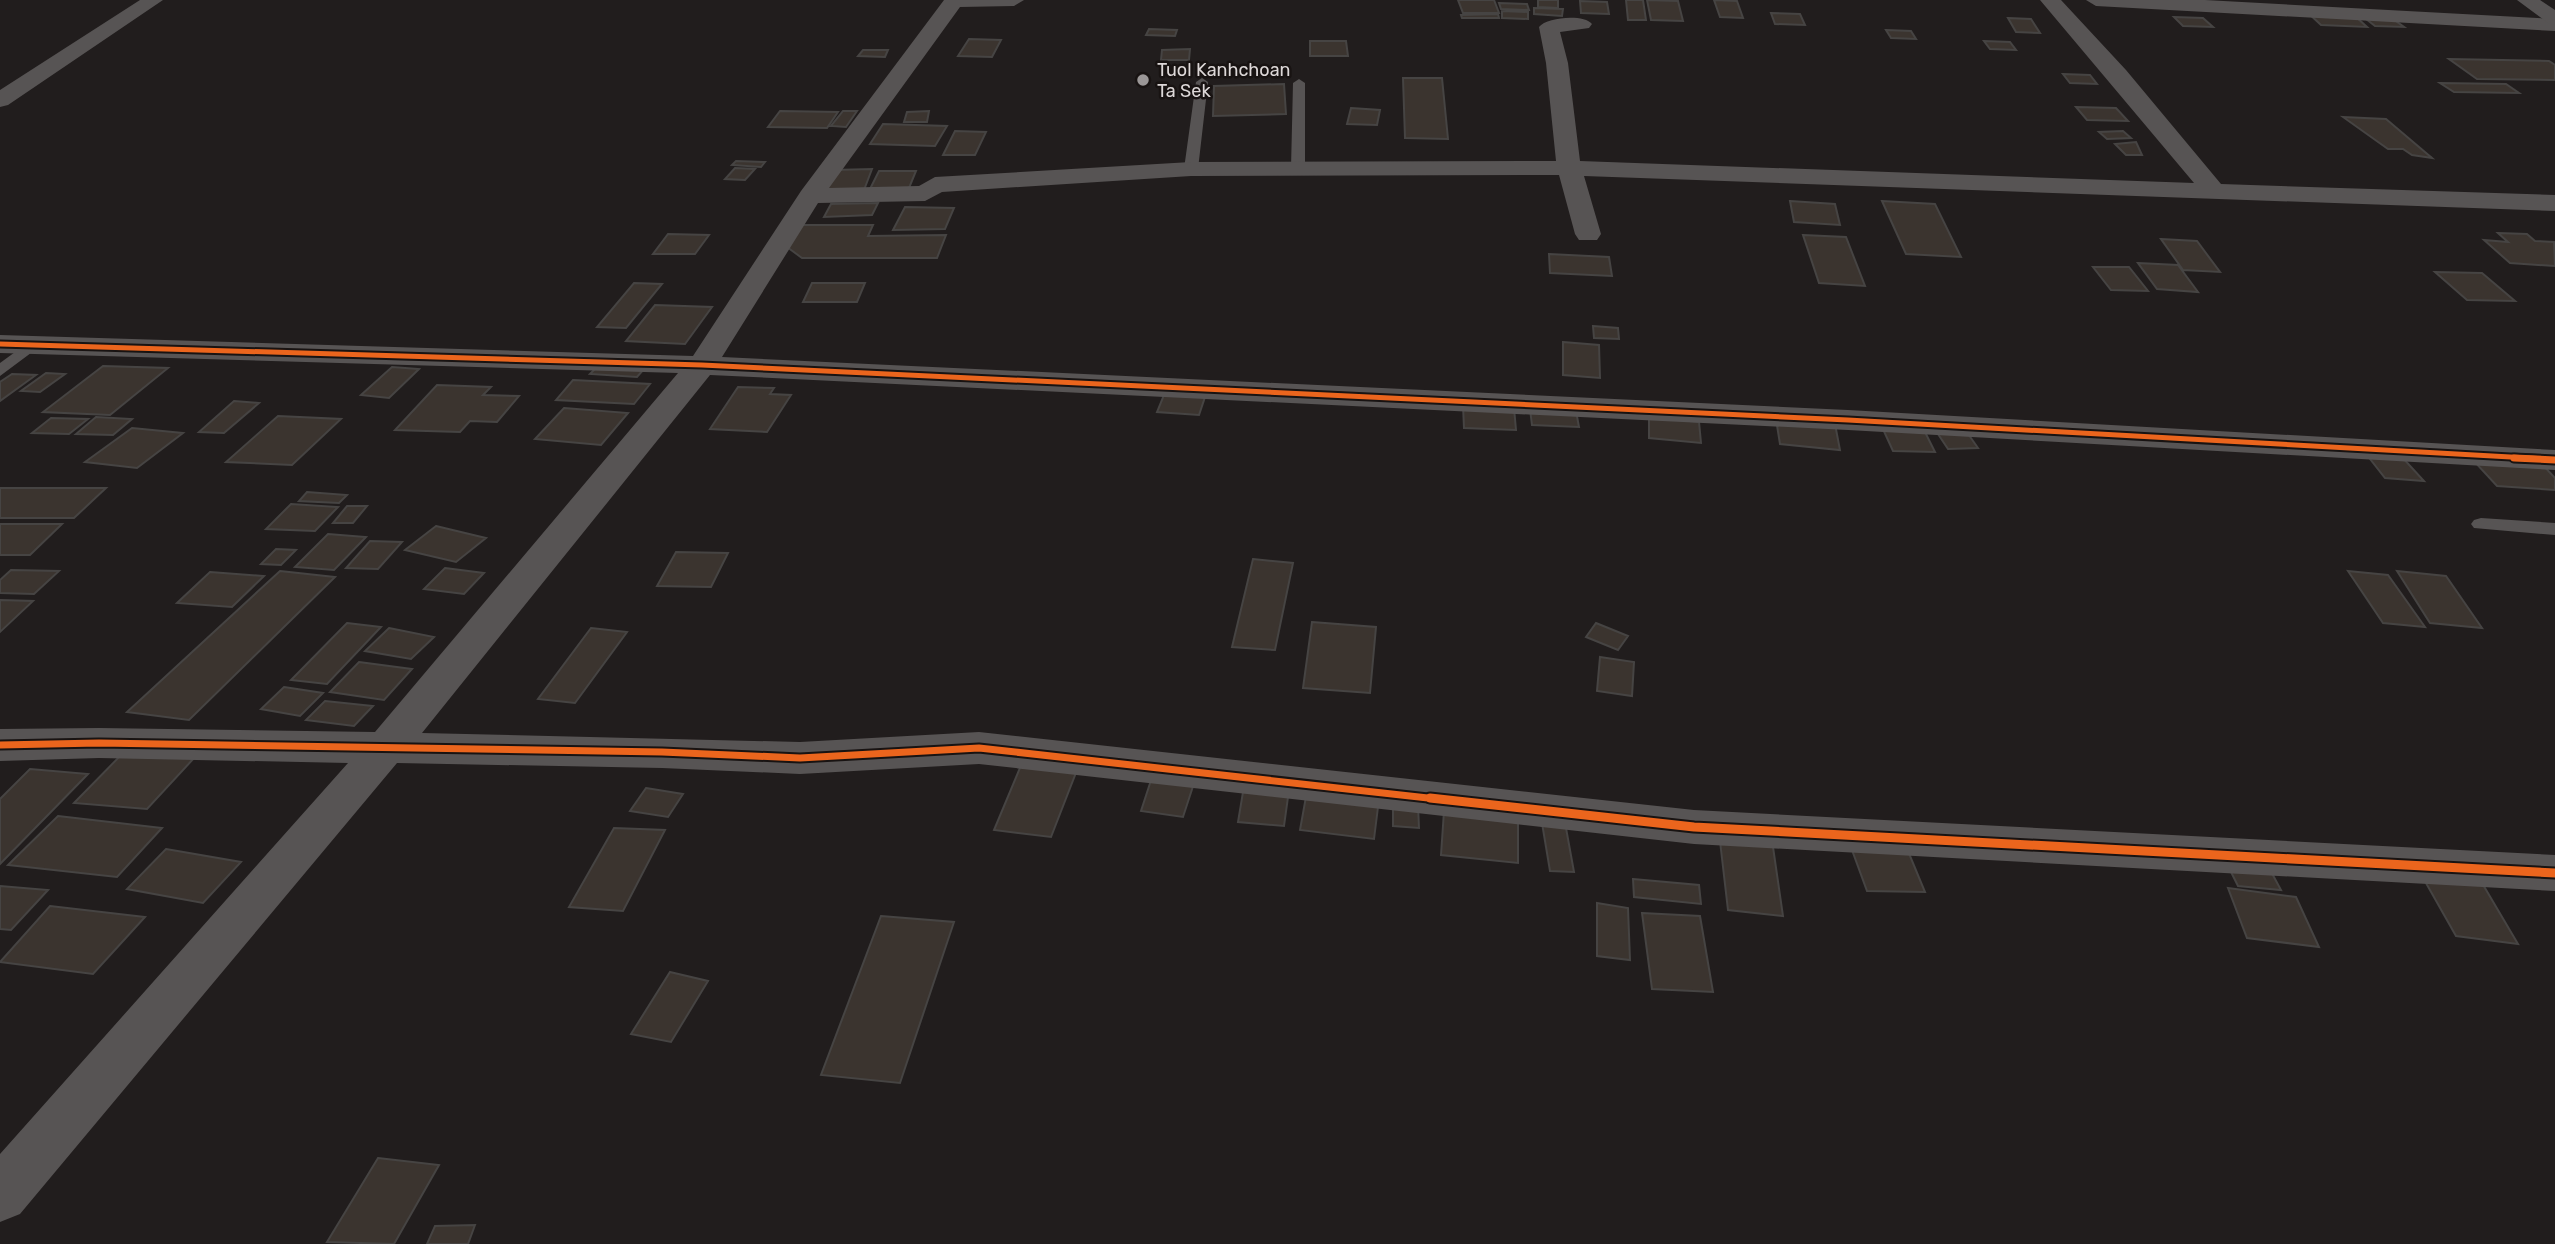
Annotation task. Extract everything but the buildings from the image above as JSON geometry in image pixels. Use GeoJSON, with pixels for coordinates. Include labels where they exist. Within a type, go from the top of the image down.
{"type":"FeatureCollection","features":[{"type":"Feature","properties":{"kind":"street"},"geometry":{"type":"LineString","coordinates":[[0,100],[153,0]]}},
{"type":"Feature","properties":{"kind":"street"},"geometry":{"type":"LineString","coordinates":[[0,1195],[384,750],[702,365],[810,195],[954,1],[1014,0]]}},
{"type":"Feature","properties":{"kind":"street"},"geometry":{"type":"LineString","coordinates":[[2050,0],[2119,75],[2215,192]]}},
{"type":"Feature","properties":{"kind":"street"},"geometry":{"type":"LineString","coordinates":[[2096,0],[2555,22]]}},
{"type":"Feature","properties":{"kind":"street"},"geometry":{"type":"LineString","coordinates":[[2527,0],[2555,22]]}},
{"type":"Feature","properties":{"kind":"street"},"geometry":{"type":"LineString","coordinates":[[1581,24],[1549,27],[1557,63],[1569,168],[1588,234]]}},
{"type":"Feature","properties":{"kind":"street"},"geometry":{"type":"LineString","coordinates":[[810,195],[925,193],[935,185],[1191,169],[1569,168],[2555,203]]}},
{"type":"Feature","properties":{"kind":"street"},"geometry":{"type":"LineString","coordinates":[[0,344],[702,365],[1849,420],[2555,460]]}},
{"type":"Feature","properties":{"kind":"street"},"geometry":{"type":"LineString","coordinates":[[0,745],[99,743],[384,750],[662,751],[800,758],[979,748],[1694,827],[2555,873]]}},
{"type":"Feature","properties":{"kind":"lane"},"geometry":{"type":"LineString","coordinates":[[1191,169],[1202,82]]}},
{"type":"Feature","properties":{"kind":"lane"},"geometry":{"type":"LineString","coordinates":[[1298,168],[1299,83]]}},
{"type":"Feature","properties":{"kind":"lane"},"geometry":{"type":"LineString","coordinates":[[0,371],[33,344]]}},
{"type":"Feature","properties":{"kind":"lane"},"geometry":{"type":"LineString","coordinates":[[2481,524],[2555,529]]}},
{"type":"Feature","properties":{"kind":"cycle path"},"geometry":{"type":"LineString","coordinates":[[0,344],[702,365],[1848,420],[2555,460]]}},
{"type":"Feature","properties":{"kind":"cycle path"},"geometry":{"type":"LineString","coordinates":[[0,745],[99,743],[662,752],[800,758],[979,748],[1694,827],[2555,873]]}},
{"type":"Feature","properties":{"kind":"place","name":"Tuol Kanhchoan Ta Sek"},"geometry":{"type":"Point","coordinates":[1143,80]}}]}
